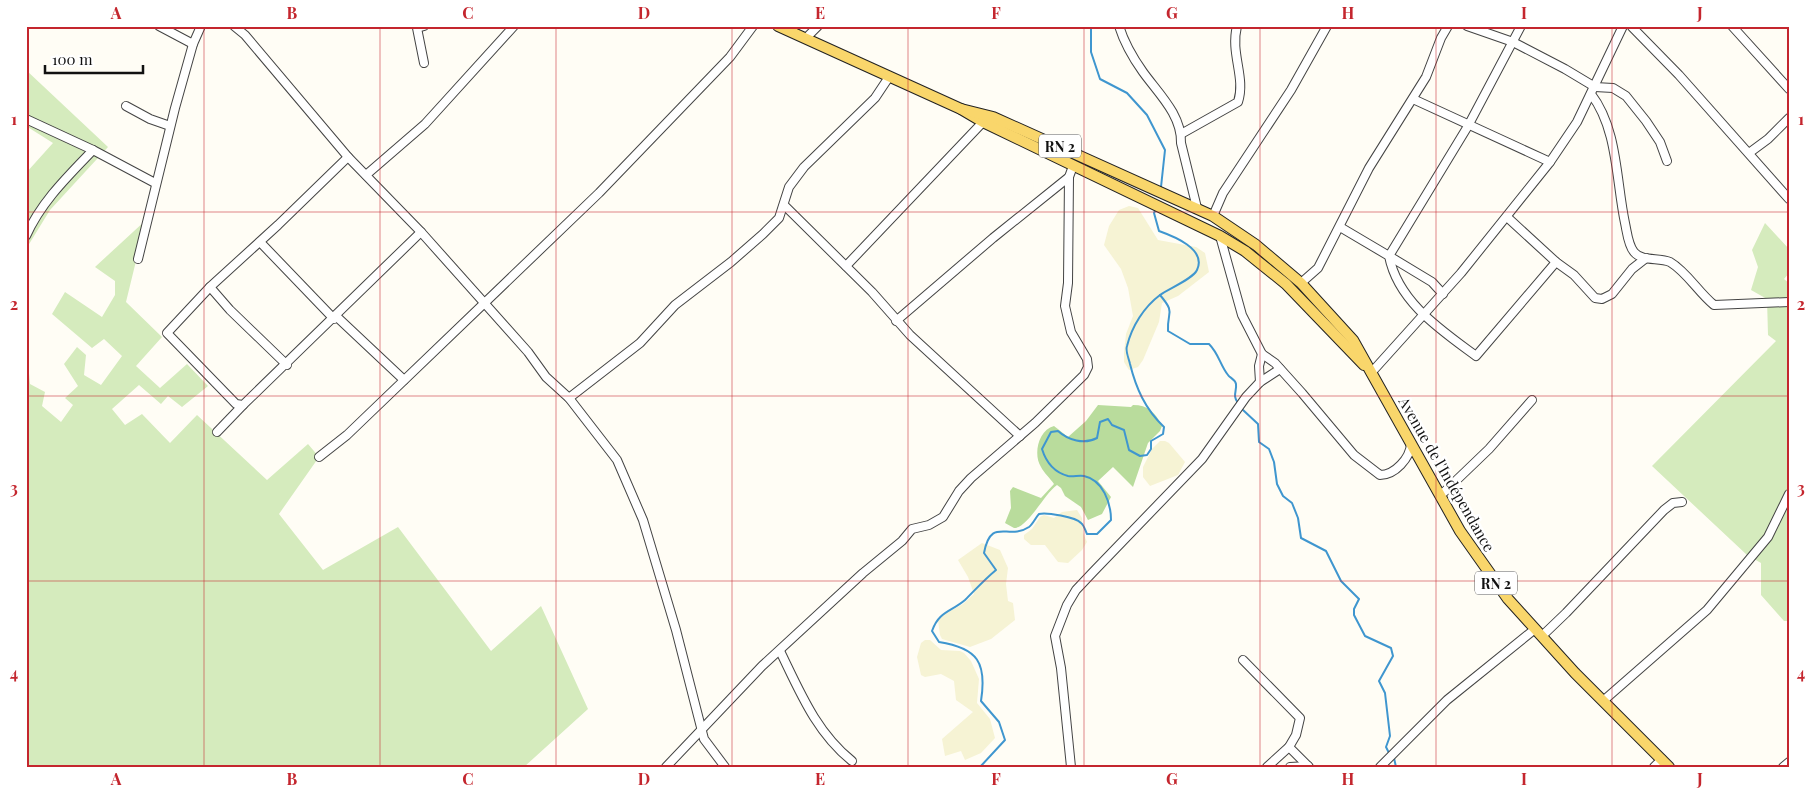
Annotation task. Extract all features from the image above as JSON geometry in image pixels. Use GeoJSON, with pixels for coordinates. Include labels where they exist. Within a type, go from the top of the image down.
{"type":"FeatureCollection","features":[{"type":"Feature","properties":{"kind":"main road","name":"Avenue de l'Indépendance"},"geometry":{"type":"LineString","coordinates":[[778,26],[889,78],[961,109],[983,122],[1150,204],[1220,236],[1245,251],[1286,284],[1360,363],[1369,370]]}},
{"type":"Feature","properties":{"kind":"main road","name":"Avenue de l'Indépendance"},"geometry":{"type":"LineString","coordinates":[[961,109],[993,117],[1213,216],[1256,245],[1301,283],[1352,340],[1440,496],[1479,560],[1508,599],[1662,764]]}},
{"type":"Feature","properties":{"kind":"street"},"geometry":{"type":"LineString","coordinates":[[159,26],[193,44]]}},
{"type":"Feature","properties":{"kind":"street"},"geometry":{"type":"LineString","coordinates":[[138,259],[170,126],[193,44],[201,26]]}},
{"type":"Feature","properties":{"kind":"street"},"geometry":{"type":"LineString","coordinates":[[234,26],[245,35],[348,157],[421,232],[484,305],[528,352],[546,377],[569,398],[617,460],[643,520],[676,630],[704,738],[725,767]]}},
{"type":"Feature","properties":{"kind":"street"},"geometry":{"type":"LineString","coordinates":[[424,26],[417,28],[424,63]]}},
{"type":"Feature","properties":{"kind":"street"},"geometry":{"type":"LineString","coordinates":[[366,175],[425,124],[514,26]]}},
{"type":"Feature","properties":{"kind":"street"},"geometry":{"type":"LineString","coordinates":[[319,457],[346,435],[484,305],[676,115],[730,57],[753,26]]}},
{"type":"Feature","properties":{"kind":"street"},"geometry":{"type":"LineString","coordinates":[[806,38],[818,26]]}},
{"type":"Feature","properties":{"kind":"street"},"geometry":{"type":"LineString","coordinates":[[1119,26],[1141,70],[1162,93],[1181,134],[1180,143],[1197,208]]}},
{"type":"Feature","properties":{"kind":"street"},"geometry":{"type":"LineString","coordinates":[[1181,134],[1238,102],[1240,87],[1234,39],[1236,26]]}},
{"type":"Feature","properties":{"kind":"street"},"geometry":{"type":"LineString","coordinates":[[1213,216],[1228,185],[1291,90],[1327,26]]}},
{"type":"Feature","properties":{"kind":"street"},"geometry":{"type":"LineString","coordinates":[[1301,283],[1318,268],[1370,168],[1426,77],[1447,26]]}},
{"type":"Feature","properties":{"kind":"street"},"geometry":{"type":"LineString","coordinates":[[1467,26],[1513,42],[1565,69],[1593,91],[1606,122],[1630,245],[1634,252],[1646,258],[1667,260],[1677,266],[1714,305],[1789,302]]}},
{"type":"Feature","properties":{"kind":"street"},"geometry":{"type":"LineString","coordinates":[[1522,26],[1468,126],[1389,256],[1391,268],[1400,286],[1423,315],[1476,356],[1556,262]]}},
{"type":"Feature","properties":{"kind":"street"},"geometry":{"type":"LineString","coordinates":[[1369,370],[1443,294],[1550,162],[1577,122],[1623,26]]}},
{"type":"Feature","properties":{"kind":"street"},"geometry":{"type":"LineString","coordinates":[[1632,26],[1679,74],[1789,198]]}},
{"type":"Feature","properties":{"kind":"street"},"geometry":{"type":"LineString","coordinates":[[1732,26],[1789,89]]}},
{"type":"Feature","properties":{"kind":"street"},"geometry":{"type":"LineString","coordinates":[[569,398],[640,343],[675,305],[731,262],[763,234],[779,218],[789,187],[804,167],[875,98],[889,78]]}},
{"type":"Feature","properties":{"kind":"street"},"geometry":{"type":"LineString","coordinates":[[1593,91],[1613,88],[1626,96],[1646,120],[1660,142],[1667,161]]}},
{"type":"Feature","properties":{"kind":"street"},"geometry":{"type":"LineString","coordinates":[[1413,99],[1468,126],[1550,162]]}},
{"type":"Feature","properties":{"kind":"street"},"geometry":{"type":"LineString","coordinates":[[126,106],[170,126]]}},
{"type":"Feature","properties":{"kind":"street"},"geometry":{"type":"LineString","coordinates":[[1749,153],[1768,139],[1789,118]]}},
{"type":"Feature","properties":{"kind":"street"},"geometry":{"type":"LineString","coordinates":[[26,119],[93,150],[155,183]]}},
{"type":"Feature","properties":{"kind":"street"},"geometry":{"type":"LineString","coordinates":[[846,266],[983,122]]}},
{"type":"Feature","properties":{"kind":"street"},"geometry":{"type":"LineString","coordinates":[[26,236],[33,221],[47,200],[93,150]]}},
{"type":"Feature","properties":{"kind":"street"},"geometry":{"type":"LineString","coordinates":[[244,405],[236,404],[168,333],[210,287],[260,242],[348,157]]}},
{"type":"Feature","properties":{"kind":"street"},"geometry":{"type":"LineString","coordinates":[[666,767],[762,666],[863,573],[902,541],[912,529],[929,525],[943,517],[959,491],[971,478],[1065,395],[1084,375],[1088,367],[1087,359],[1078,347],[1066,314],[1069,177],[1073,166]]}},
{"type":"Feature","properties":{"kind":"street"},"geometry":{"type":"LineString","coordinates":[[896,321],[1000,232],[1069,177]]}},
{"type":"Feature","properties":{"kind":"street"},"geometry":{"type":"LineString","coordinates":[[784,204],[846,266],[896,321],[1020,436]]}},
{"type":"Feature","properties":{"kind":"street"},"geometry":{"type":"LineString","coordinates":[[1507,217],[1556,262],[1574,275],[1595,298],[1602,299],[1612,294],[1632,270],[1646,258]]}},
{"type":"Feature","properties":{"kind":"street"},"geometry":{"type":"LineString","coordinates":[[1340,227],[1432,282],[1443,294]]}},
{"type":"Feature","properties":{"kind":"street"},"geometry":{"type":"LineString","coordinates":[[217,432],[336,318],[421,232]]}},
{"type":"Feature","properties":{"kind":"street"},"geometry":{"type":"LineString","coordinates":[[1220,236],[1242,315],[1262,354],[1280,369],[1331,425],[1354,455],[1380,476],[1394,470],[1409,455],[1411,444]]}},
{"type":"Feature","properties":{"kind":"street"},"geometry":{"type":"LineString","coordinates":[[260,242],[336,318],[404,380]]}},
{"type":"Feature","properties":{"kind":"street"},"geometry":{"type":"LineString","coordinates":[[210,287],[230,310],[287,364]]}},
{"type":"Feature","properties":{"kind":"street"},"geometry":{"type":"LineString","coordinates":[[1260,382],[1259,366],[1262,354]]}},
{"type":"Feature","properties":{"kind":"street"},"geometry":{"type":"LineString","coordinates":[[1071,767],[1055,636],[1067,605],[1076,590],[1202,459],[1246,397],[1260,382],[1280,369]]}},
{"type":"Feature","properties":{"kind":"street"},"geometry":{"type":"LineString","coordinates":[[1440,496],[1483,455],[1532,400]]}},
{"type":"Feature","properties":{"kind":"street"},"geometry":{"type":"LineString","coordinates":[[1603,702],[1706,610],[1768,537],[1789,494]]}},
{"type":"Feature","properties":{"kind":"street"},"geometry":{"type":"LineString","coordinates":[[1380,767],[1447,700],[1566,613],[1664,510],[1673,503],[1682,502]]}},
{"type":"Feature","properties":{"kind":"street"},"geometry":{"type":"LineString","coordinates":[[780,651],[822,732],[835,747],[852,761]]}},
{"type":"Feature","properties":{"kind":"street"},"geometry":{"type":"LineString","coordinates":[[1243,660],[1300,718],[1296,735],[1289,747],[1267,767]]}},
{"type":"Feature","properties":{"kind":"street"},"geometry":{"type":"LineString","coordinates":[[1289,747],[1308,766]]}},
{"type":"Feature","properties":{"kind":"street"},"geometry":{"type":"LineString","coordinates":[[1783,767],[1789,762]]}},
{"type":"Feature","properties":{"kind":"street"},"geometry":{"type":"LineString","coordinates":[[1290,767],[1308,766]]}},
{"type":"Feature","properties":{"kind":"shaded area"},"geometry":{"type":"Polygon","coordinates":[[[1129,206],[1138,208],[1158,240],[1196,247],[1205,253],[1209,272],[1178,296],[1162,303],[1159,322],[1143,360],[1138,367],[1129,370],[1124,362],[1126,334],[1133,316],[1128,288],[1121,269],[1104,245],[1109,226],[1119,210],[1129,206]]]}},
{"type":"Feature","properties":{"kind":"shaded area"},"geometry":{"type":"Polygon","coordinates":[[[1160,441],[1169,443],[1185,462],[1178,475],[1150,486],[1143,477],[1143,467],[1152,449],[1160,441]]]}},
{"type":"Feature","properties":{"kind":"shaded area"},"geometry":{"type":"Polygon","coordinates":[[[1077,510],[1082,518],[1083,533],[1087,542],[1082,550],[1068,563],[1058,562],[1045,545],[1031,545],[1024,539],[1024,535],[1032,529],[1040,517],[1044,515],[1054,518],[1062,512],[1077,510]]]}},
{"type":"Feature","properties":{"kind":"shaded area"},"geometry":{"type":"Polygon","coordinates":[[[982,543],[1000,550],[1008,568],[1006,584],[1008,601],[1013,603],[1015,620],[991,639],[970,647],[942,639],[938,620],[941,616],[963,604],[974,594],[968,577],[958,560],[982,543]]]}},
{"type":"Feature","properties":{"kind":"shaded area"},"geometry":{"type":"Polygon","coordinates":[[[925,640],[930,640],[941,650],[964,653],[971,661],[979,679],[977,703],[990,719],[995,738],[981,753],[965,760],[961,751],[945,756],[942,739],[973,712],[956,700],[954,681],[941,674],[925,677],[921,675],[917,657],[921,643],[925,640]]]}},
{"type":"Feature","properties":{"kind":"green space"},"geometry":{"type":"Polygon","coordinates":[[[26,70],[108,147],[50,210],[26,249],[26,173],[53,143],[26,126],[26,70]]]}},
{"type":"Feature","properties":{"kind":"green space"},"geometry":{"type":"Polygon","coordinates":[[[146,220],[126,302],[162,337],[136,366],[160,388],[187,364],[208,386],[182,407],[168,396],[161,404],[139,385],[112,409],[125,425],[142,414],[170,443],[197,415],[267,480],[308,444],[319,457],[279,514],[323,570],[398,527],[491,651],[541,606],[588,709],[524,767],[26,767],[26,341],[30,384],[45,392],[42,406],[61,422],[73,405],[65,398],[78,386],[64,364],[77,347],[86,355],[84,375],[101,385],[122,356],[104,339],[92,348],[52,314],[65,292],[102,317],[115,295],[115,281],[95,267],[146,220]]]}},
{"type":"Feature","properties":{"kind":"green space"},"geometry":{"type":"Polygon","coordinates":[[[1765,223],[1789,249],[1789,273],[1784,279],[1789,283],[1789,621],[1784,621],[1761,595],[1761,563],[1747,555],[1652,466],[1776,341],[1768,335],[1767,299],[1751,290],[1758,267],[1752,250],[1765,223]]]}},
{"type":"Feature","properties":{"kind":"green space"},"geometry":{"type":"Polygon","coordinates":[[[1098,405],[1143,406],[1154,413],[1162,426],[1160,431],[1148,443],[1133,487],[1113,467],[1098,481],[1111,497],[1102,514],[1088,520],[1081,507],[1065,496],[1057,485],[1025,523],[1014,528],[1005,523],[1011,508],[1010,491],[1013,487],[1041,498],[1054,484],[1042,469],[1037,456],[1038,444],[1044,432],[1054,426],[1068,437],[1086,421],[1098,405]]]}},
{"type":"Feature","properties":{"kind":"waterway"},"geometry":{"type":"LineString","coordinates":[[1091,26],[1091,52],[1100,79],[1127,93],[1147,115],[1165,150],[1161,187]]}},
{"type":"Feature","properties":{"kind":"waterway"},"geometry":{"type":"LineString","coordinates":[[980,767],[1005,740],[999,722],[981,701],[983,688],[981,667],[971,653],[963,648],[939,642],[932,631],[938,619],[965,600],[996,570],[984,553],[991,535],[1001,531],[1021,531],[1029,527],[1039,514],[1061,516],[1078,521],[1083,525],[1087,534],[1097,534],[1111,520],[1105,493],[1096,482],[1084,476],[1063,474],[1054,469],[1048,462],[1042,449],[1051,432],[1058,431],[1076,441],[1092,440],[1097,438],[1100,422],[1108,419],[1112,425],[1124,430],[1129,450],[1140,456],[1147,455],[1151,449],[1151,441],[1163,434],[1164,427],[1146,405],[1138,390],[1127,355],[1127,348],[1135,324],[1149,305],[1160,295],[1191,277],[1197,270],[1199,262],[1197,256],[1187,244],[1159,231],[1154,213],[1156,209]]}},
{"type":"Feature","properties":{"kind":"waterway"},"geometry":{"type":"LineString","coordinates":[[1160,295],[1170,312],[1168,331],[1190,344],[1209,344],[1225,371],[1235,382],[1235,396],[1238,403]]}},
{"type":"Feature","properties":{"kind":"waterway"},"geometry":{"type":"LineString","coordinates":[[1243,410],[1258,424],[1259,442],[1269,449],[1274,462],[1277,484],[1283,496],[1292,503],[1298,518],[1301,538],[1326,551],[1341,581],[1359,599],[1354,609],[1354,615],[1365,636],[1391,648],[1393,656],[1379,681],[1385,693],[1390,736],[1386,747],[1389,753]]}},
{"type":"Feature","properties":{"kind":"waterway"},"geometry":{"type":"LineString","coordinates":[[1394,758],[1396,767]]}}]}
